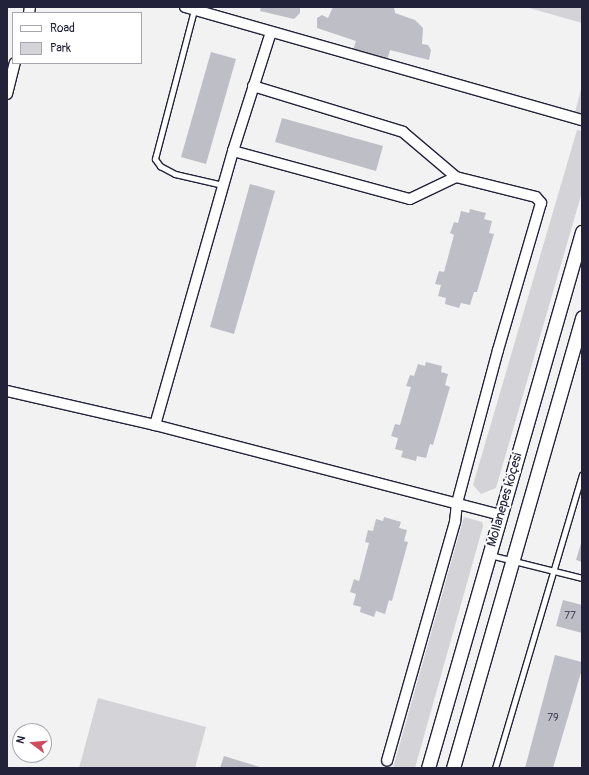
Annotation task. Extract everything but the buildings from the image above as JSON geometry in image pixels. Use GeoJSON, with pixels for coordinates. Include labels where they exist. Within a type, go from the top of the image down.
{"type":"FeatureCollection","features":[{"type":"Feature","properties":{"kind":"street"},"geometry":{"type":"LineString","coordinates":[[189,8],[582,120]]}},
{"type":"Feature","properties":{"kind":"street"},"geometry":{"type":"LineString","coordinates":[[155,425],[223,185],[270,32]]}},
{"type":"Feature","properties":{"kind":"street"},"geometry":{"type":"LineString","coordinates":[[7,94],[15,64]]}},
{"type":"Feature","properties":{"kind":"street"},"geometry":{"type":"LineString","coordinates":[[253,86],[403,132],[456,177],[536,197],[541,203],[457,503],[455,522],[387,760]]}},
{"type":"Feature","properties":{"kind":"street"},"geometry":{"type":"LineString","coordinates":[[233,151],[410,198],[456,177]]}},
{"type":"Feature","properties":{"kind":"street","name":"Mollanepes köçesi"},"geometry":{"type":"LineString","coordinates":[[428,768],[582,232]]}},
{"type":"Feature","properties":{"kind":"street","name":"Mollanepes köçesi"},"geometry":{"type":"LineString","coordinates":[[453,768],[582,317]]}},
{"type":"Feature","properties":{"kind":"street"},"geometry":{"type":"LineString","coordinates":[[7,391],[155,425],[501,515]]}},
{"type":"Feature","properties":{"kind":"lane"},"geometry":{"type":"LineString","coordinates":[[189,8],[155,159],[160,166],[175,174],[223,185]]}},
{"type":"Feature","properties":{"kind":"lane"},"geometry":{"type":"LineString","coordinates":[[495,768],[582,475]]}},
{"type":"Feature","properties":{"kind":"lane"},"geometry":{"type":"LineString","coordinates":[[489,554],[582,578]]}},
{"type":"Feature","properties":{"kind":"green space"},"geometry":{"type":"Polygon","coordinates":[[[526,7],[582,7],[582,23],[526,7]]]}},
{"type":"Feature","properties":{"kind":"green space"},"geometry":{"type":"Polygon","coordinates":[[[582,86],[582,114],[575,112],[582,86]]]}},
{"type":"Feature","properties":{"kind":"green space"},"geometry":{"type":"Polygon","coordinates":[[[577,130],[582,131],[582,192],[496,488],[481,494],[473,485],[577,130]]]}},
{"type":"Feature","properties":{"kind":"green space"},"geometry":{"type":"Polygon","coordinates":[[[464,517],[482,522],[483,526],[415,768],[393,768],[464,517]]]}},
{"type":"Feature","properties":{"kind":"green space"},"geometry":{"type":"Polygon","coordinates":[[[98,698],[206,727],[195,768],[79,768],[98,698]]]}}]}
